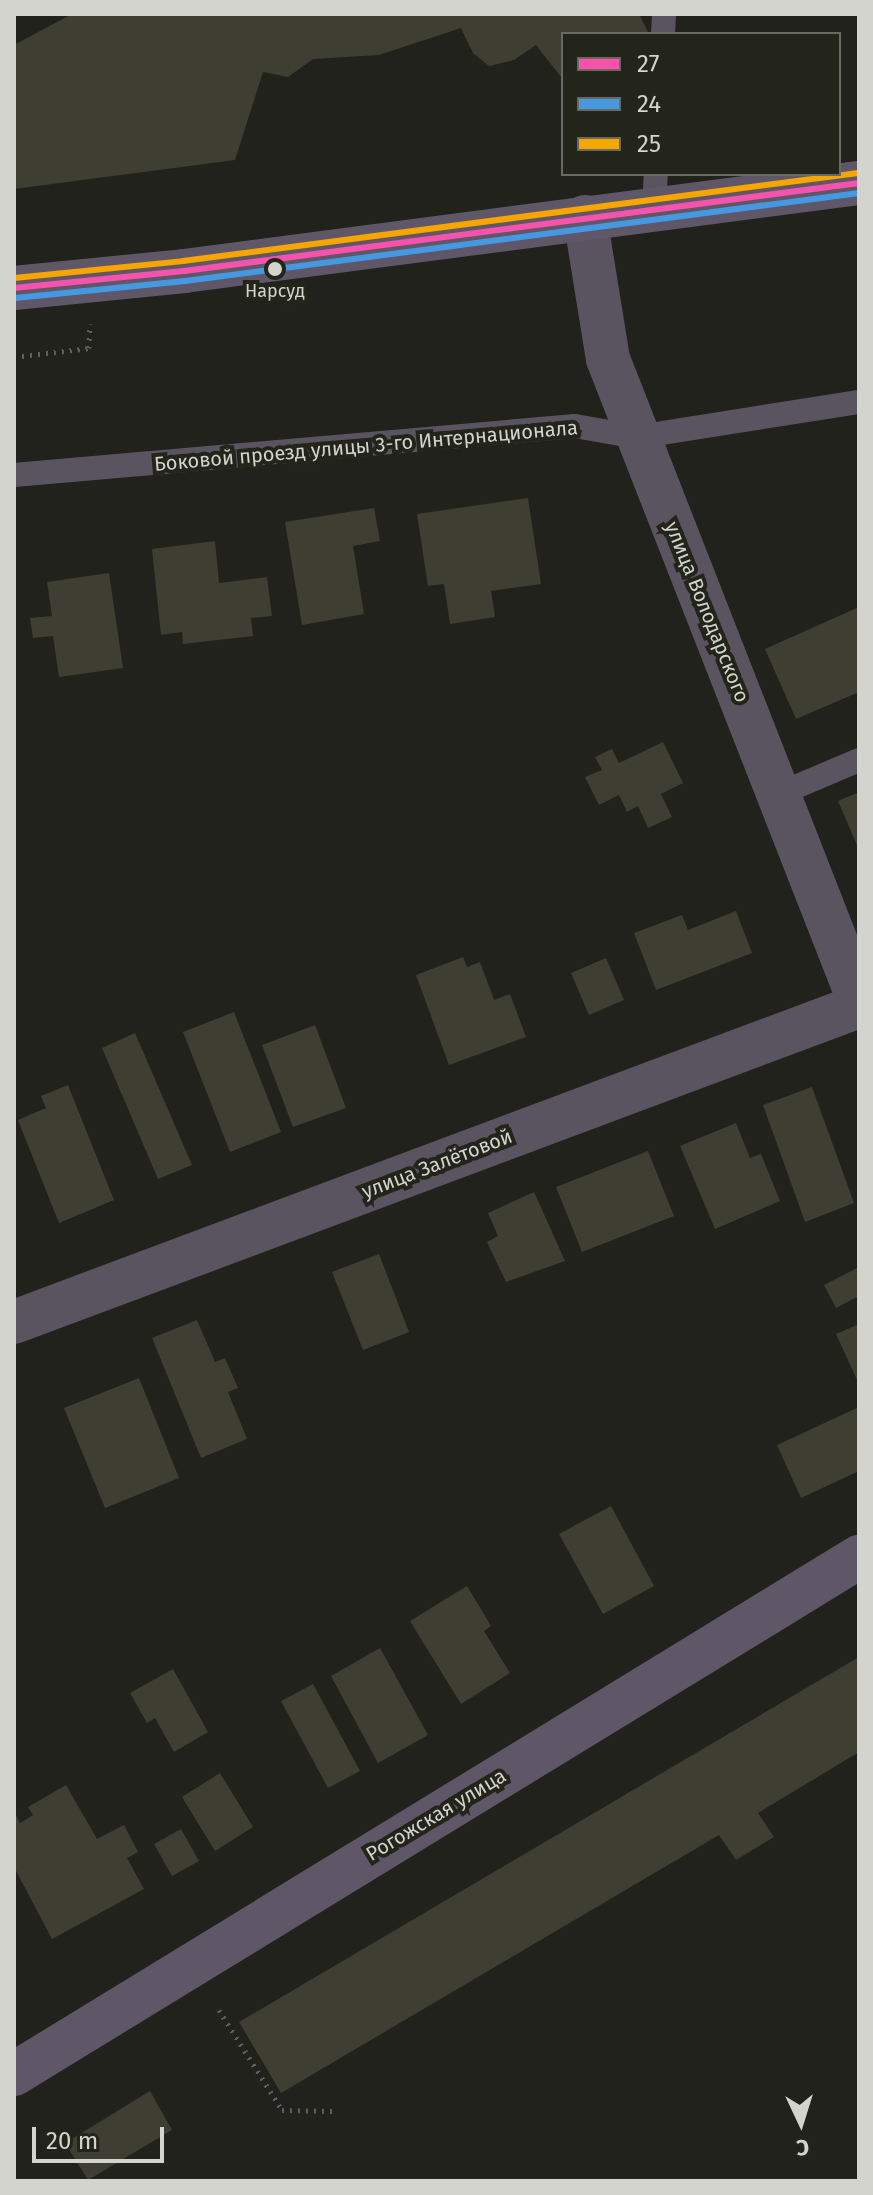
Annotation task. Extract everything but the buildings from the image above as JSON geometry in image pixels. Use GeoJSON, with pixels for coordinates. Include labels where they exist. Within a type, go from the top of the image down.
{"type":"FeatureCollection","features":[{"type":"Feature","properties":{"kind":"street"},"geometry":{"type":"LineString","coordinates":[[14,288],[184,271],[585,217],[655,191],[859,183]]}},
{"type":"Feature","properties":{"kind":"street","name":"улица Володарского"},"geometry":{"type":"LineString","coordinates":[[585,217],[608,359],[859,1003]]}},
{"type":"Feature","properties":{"kind":"street","name":"улица Залётовой"},"geometry":{"type":"LineString","coordinates":[[14,1322],[859,1003]]}},
{"type":"Feature","properties":{"kind":"street","name":"Рогожская улица"},"geometry":{"type":"LineString","coordinates":[[14,2074],[859,1557]]}},
{"type":"Feature","properties":{"kind":"lane","name":"Боковой проезд улицы 3-го Интернационала"},"geometry":{"type":"LineString","coordinates":[[14,475],[575,426],[637,437],[859,402]]}},
{"type":"Feature","properties":{"kind":"lane"},"geometry":{"type":"LineString","coordinates":[[779,794],[859,760]]}},
{"type":"Feature","properties":{"kind":"path"},"geometry":{"type":"LineString","coordinates":[[14,357],[89,348],[88,279]]}},
{"type":"Feature","properties":{"kind":"path"},"geometry":{"type":"LineString","coordinates":[[219,2010],[282,2110],[332,2111]]}},
{"type":"Feature","properties":{"kind":"transit line","name":"25"},"geometry":{"type":"LineString","coordinates":[[841,175],[858,173]]}},
{"type":"Feature","properties":{"kind":"transit line","name":"25"},"geometry":{"type":"LineString","coordinates":[[14,278],[183,261],[835,176]]}},
{"type":"Feature","properties":{"kind":"transit line","name":"27"},"geometry":{"type":"LineString","coordinates":[[14,288],[184,271],[859,183]]}},
{"type":"Feature","properties":{"kind":"transit line","name":"24"},"geometry":{"type":"LineString","coordinates":[[15,298],[185,281],[859,193]]}},
{"type":"Feature","properties":{"kind":"place","name":"Нарсуд"},"geometry":{"type":"Point","coordinates":[275,269]}}]}
